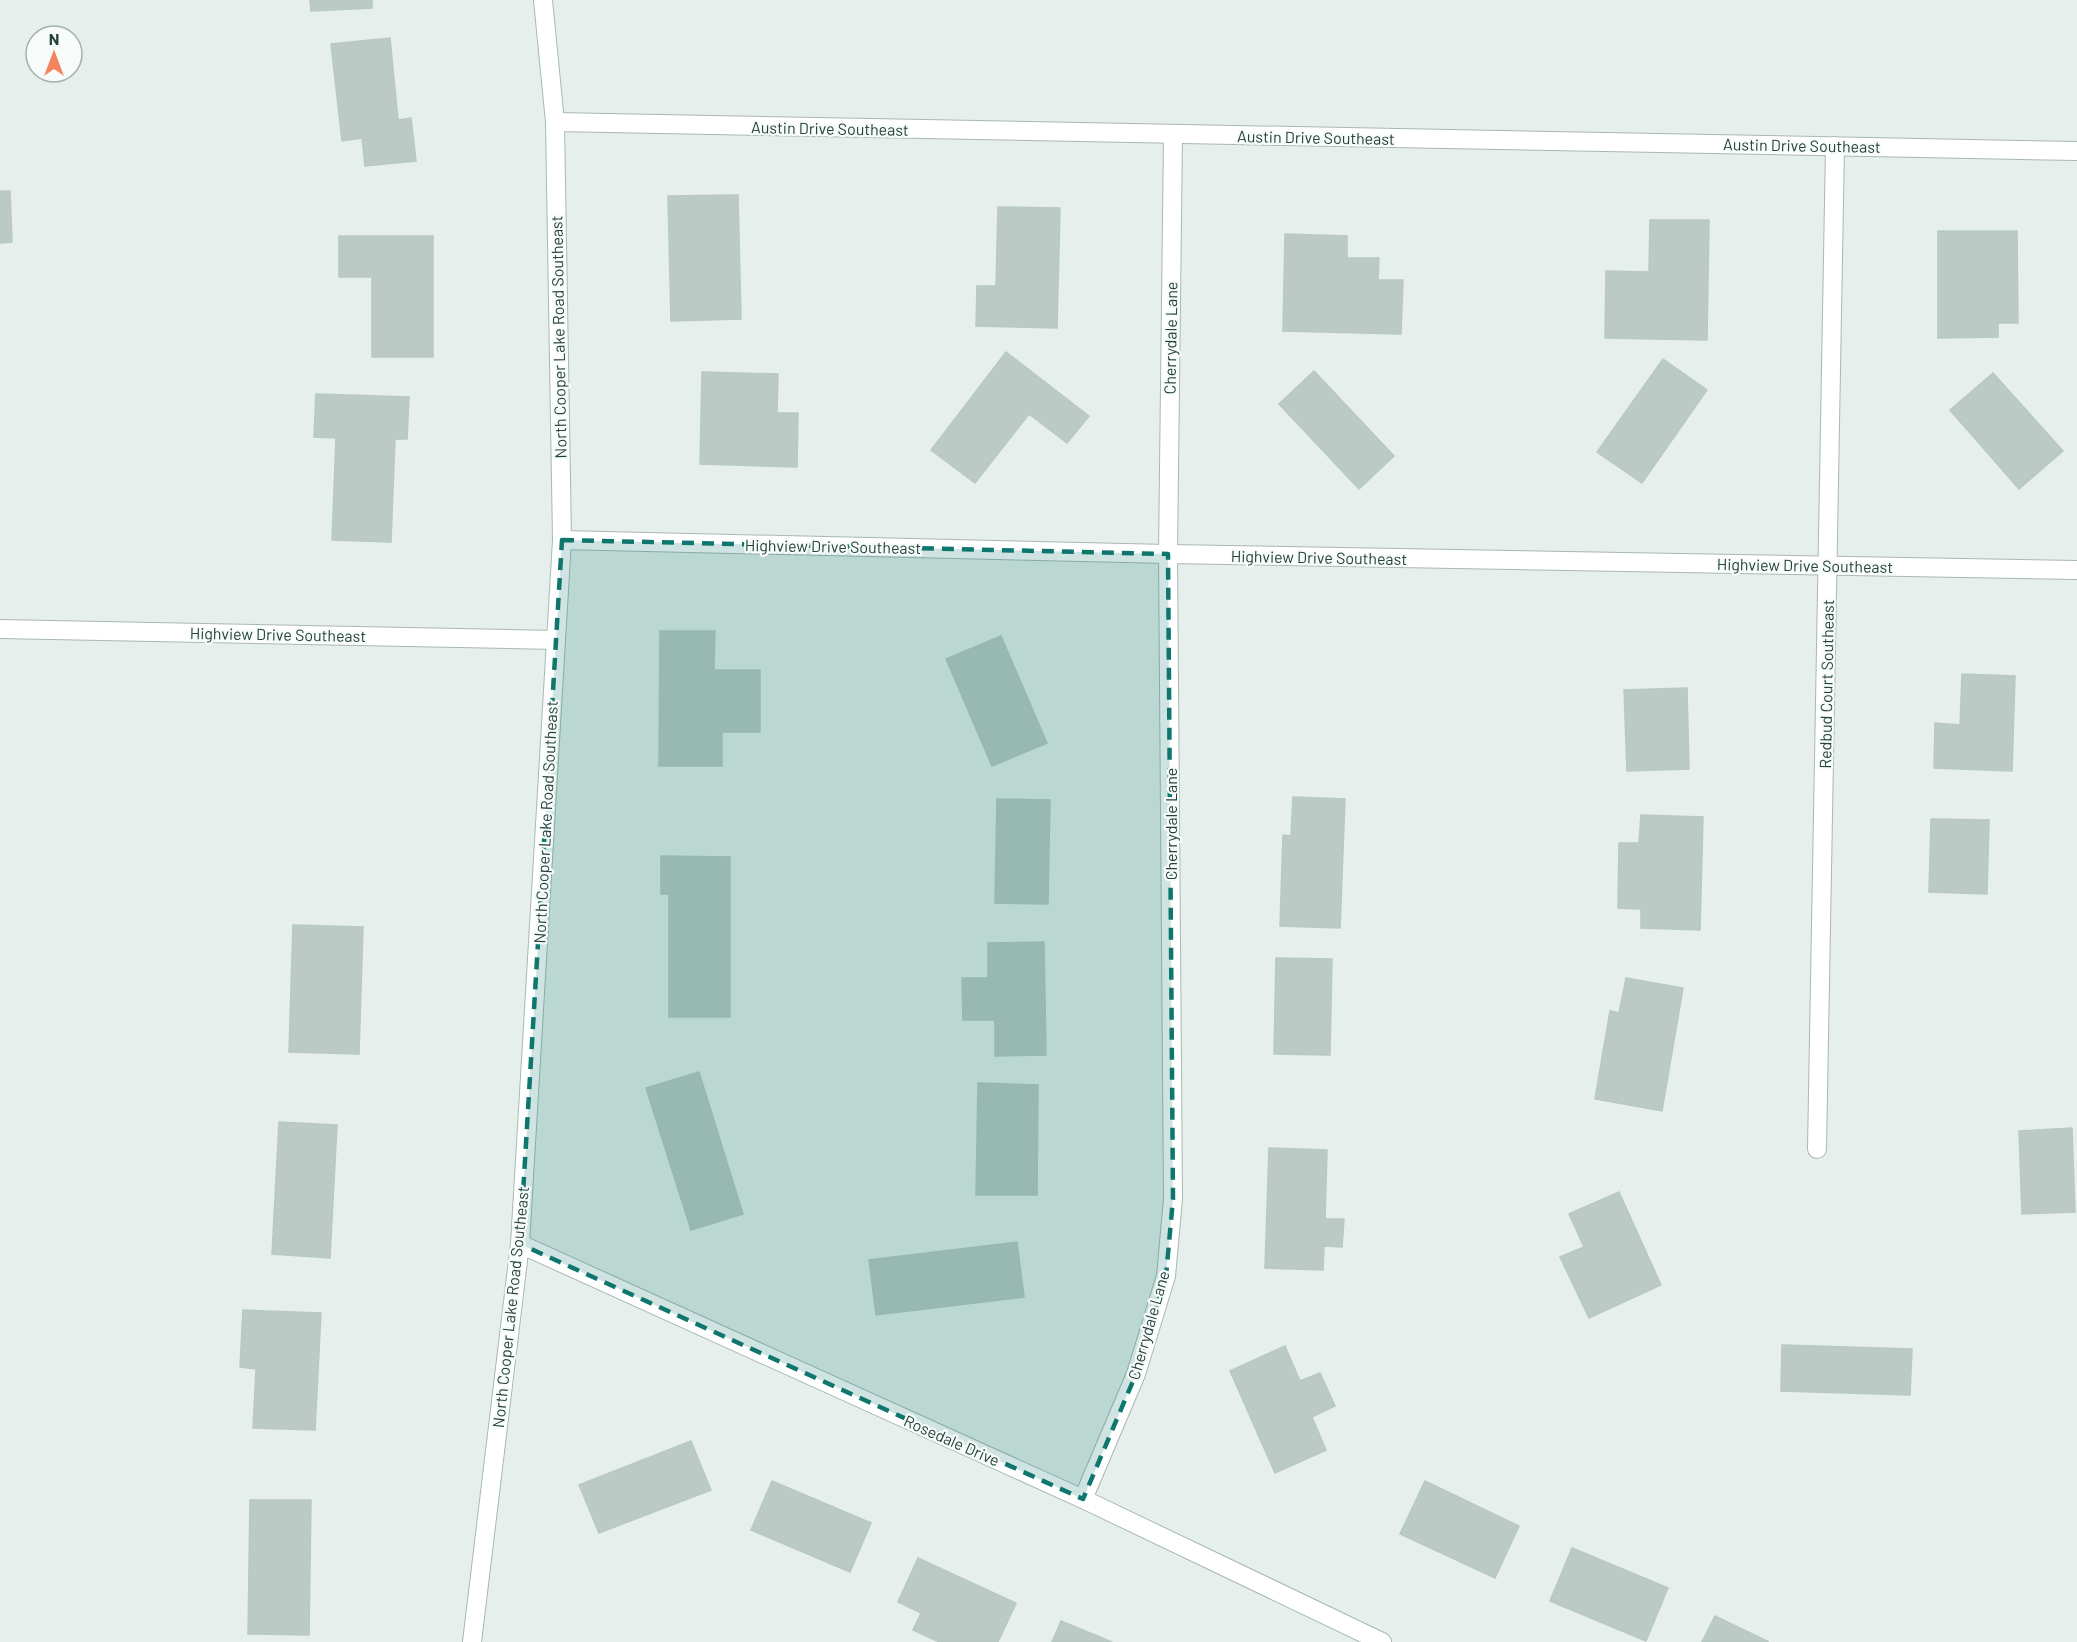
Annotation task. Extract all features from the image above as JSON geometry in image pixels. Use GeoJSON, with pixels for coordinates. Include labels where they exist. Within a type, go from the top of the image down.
{"type":"FeatureCollection","features":[{"type":"Feature","properties":{"kind":"street","name":"North Cooper Lake Road Southeast"},"geometry":{"type":"LineString","coordinates":[[472,1642],[520,1244],[562,540],[555,122],[543,0]]}},
{"type":"Feature","properties":{"kind":"street","name":"Austin Drive Southeast"},"geometry":{"type":"LineString","coordinates":[[555,122],[2077,151]]}},
{"type":"Feature","properties":{"kind":"street","name":"Cherrydale Lane"},"geometry":{"type":"LineString","coordinates":[[1083,1499],[1136,1374],[1166,1276],[1172,1210],[1168,554],[1173,135]]}},
{"type":"Feature","properties":{"kind":"street","name":"Redbud Court Southeast"},"geometry":{"type":"LineString","coordinates":[[1817,1149],[1835,146]]}},
{"type":"Feature","properties":{"kind":"street","name":"Highview Drive Southeast"},"geometry":{"type":"LineString","coordinates":[[562,540],[1168,554],[2077,570]]}},
{"type":"Feature","properties":{"kind":"street","name":"Highview Drive Southeast"},"geometry":{"type":"LineString","coordinates":[[0,628],[556,640]]}},
{"type":"Feature","properties":{"kind":"street","name":"Rosedale Drive"},"geometry":{"type":"LineString","coordinates":[[520,1244],[1083,1499],[1382,1642]]}},
{"type":"Feature","properties":{"kind":"highlighted area"},"geometry":{"type":"Polygon","coordinates":[[[562,540],[1168,554],[1173,1199],[1166,1276],[1136,1374],[1083,1499],[520,1244],[562,540]]]}},
{"type":"Feature","properties":{"kind":"building"},"geometry":{"type":"Polygon","coordinates":[[[310,0],[372,0],[372,8],[311,11],[310,0]]]}},
{"type":"Feature","properties":{"kind":"building"},"geometry":{"type":"Polygon","coordinates":[[[390,38],[398,120],[411,118],[416,161],[365,166],[362,138],[342,141],[331,44],[390,38]]]}},
{"type":"Feature","properties":{"kind":"building"},"geometry":{"type":"Polygon","coordinates":[[[0,191],[10,191],[12,242],[0,243],[0,191]]]}},
{"type":"Feature","properties":{"kind":"building"},"geometry":{"type":"Polygon","coordinates":[[[738,195],[741,319],[671,321],[668,196],[738,195]]]}},
{"type":"Feature","properties":{"kind":"building"},"geometry":{"type":"Polygon","coordinates":[[[998,207],[1060,208],[1057,328],[976,326],[977,286],[996,286],[998,207]]]}},
{"type":"Feature","properties":{"kind":"building"},"geometry":{"type":"Polygon","coordinates":[[[1650,220],[1709,220],[1707,340],[1605,338],[1606,271],[1649,272],[1650,220]]]}},
{"type":"Feature","properties":{"kind":"building"},"geometry":{"type":"Polygon","coordinates":[[[1938,231],[2017,231],[2018,323],[1998,323],[1998,337],[1938,338],[1938,231]]]}},
{"type":"Feature","properties":{"kind":"building"},"geometry":{"type":"Polygon","coordinates":[[[1285,234],[1347,236],[1347,258],[1379,258],[1378,280],[1403,280],[1401,334],[1283,331],[1285,234]]]}},
{"type":"Feature","properties":{"kind":"building"},"geometry":{"type":"Polygon","coordinates":[[[339,236],[433,236],[433,357],[372,357],[372,277],[339,277],[339,236]]]}},
{"type":"Feature","properties":{"kind":"building"},"geometry":{"type":"Polygon","coordinates":[[[1006,352],[1089,416],[1067,443],[1029,414],[975,483],[931,450],[1006,352]]]}},
{"type":"Feature","properties":{"kind":"building"},"geometry":{"type":"Polygon","coordinates":[[[1663,359],[1707,390],[1642,483],[1597,452],[1663,359]]]}},
{"type":"Feature","properties":{"kind":"building"},"geometry":{"type":"Polygon","coordinates":[[[1314,371],[1394,456],[1359,489],[1279,404],[1314,371]]]}},
{"type":"Feature","properties":{"kind":"building"},"geometry":{"type":"Polygon","coordinates":[[[702,372],[778,374],[777,413],[798,413],[797,467],[700,464],[702,372]]]}},
{"type":"Feature","properties":{"kind":"building"},"geometry":{"type":"Polygon","coordinates":[[[1993,373],[2063,451],[2019,489],[1950,410],[1993,373]]]}},
{"type":"Feature","properties":{"kind":"building"},"geometry":{"type":"Polygon","coordinates":[[[316,394],[409,397],[407,439],[395,439],[391,542],[332,540],[336,438],[314,437],[316,394]]]}},
{"type":"Feature","properties":{"kind":"building"},"geometry":{"type":"Polygon","coordinates":[[[660,631],[715,631],[714,670],[760,670],[760,732],[722,732],[722,766],[659,766],[660,631]]]}},
{"type":"Feature","properties":{"kind":"building"},"geometry":{"type":"Polygon","coordinates":[[[1001,636],[1047,743],[992,766],[946,659],[1001,636]]]}},
{"type":"Feature","properties":{"kind":"building"},"geometry":{"type":"Polygon","coordinates":[[[1962,674],[2015,676],[2012,771],[1934,768],[1935,723],[1960,725],[1962,674]]]}},
{"type":"Feature","properties":{"kind":"building"},"geometry":{"type":"Polygon","coordinates":[[[1687,688],[1689,769],[1627,771],[1624,690],[1687,688]]]}},
{"type":"Feature","properties":{"kind":"building"},"geometry":{"type":"Polygon","coordinates":[[[1293,797],[1345,799],[1340,928],[1280,926],[1283,835],[1291,836],[1293,797]]]}},
{"type":"Feature","properties":{"kind":"building"},"geometry":{"type":"Polygon","coordinates":[[[997,799],[1050,800],[1048,904],[995,903],[997,799]]]}},
{"type":"Feature","properties":{"kind":"building"},"geometry":{"type":"Polygon","coordinates":[[[1641,815],[1703,817],[1700,930],[1641,928],[1641,909],[1618,908],[1619,843],[1639,843],[1641,815]]]}},
{"type":"Feature","properties":{"kind":"building"},"geometry":{"type":"Polygon","coordinates":[[[1931,819],[1989,820],[1987,894],[1929,892],[1931,819]]]}},
{"type":"Feature","properties":{"kind":"building"},"geometry":{"type":"Polygon","coordinates":[[[661,856],[730,857],[730,1017],[669,1017],[669,894],[661,894],[661,856]]]}},
{"type":"Feature","properties":{"kind":"building"},"geometry":{"type":"Polygon","coordinates":[[[293,925],[363,927],[359,1054],[289,1052],[293,925]]]}},
{"type":"Feature","properties":{"kind":"building"},"geometry":{"type":"Polygon","coordinates":[[[1044,942],[1046,1055],[995,1056],[995,1020],[963,1020],[962,978],[988,978],[988,943],[1044,942]]]}},
{"type":"Feature","properties":{"kind":"building"},"geometry":{"type":"Polygon","coordinates":[[[1276,958],[1332,959],[1330,1055],[1274,1054],[1276,958]]]}},
{"type":"Feature","properties":{"kind":"building"},"geometry":{"type":"Polygon","coordinates":[[[1626,978],[1683,988],[1662,1111],[1595,1099],[1610,1011],[1619,1013],[1626,978]]]}},
{"type":"Feature","properties":{"kind":"building"},"geometry":{"type":"Polygon","coordinates":[[[699,1072],[743,1214],[691,1230],[646,1088],[699,1072]]]}},
{"type":"Feature","properties":{"kind":"building"},"geometry":{"type":"Polygon","coordinates":[[[978,1083],[1038,1085],[1037,1195],[976,1195],[978,1083]]]}},
{"type":"Feature","properties":{"kind":"building"},"geometry":{"type":"Polygon","coordinates":[[[279,1122],[337,1125],[330,1258],[272,1254],[279,1122]]]}},
{"type":"Feature","properties":{"kind":"building"},"geometry":{"type":"Polygon","coordinates":[[[2072,1128],[2075,1212],[2022,1214],[2019,1131],[2072,1128]]]}},
{"type":"Feature","properties":{"kind":"building"},"geometry":{"type":"Polygon","coordinates":[[[1269,1148],[1327,1150],[1325,1219],[1344,1219],[1342,1247],[1324,1246],[1323,1270],[1265,1268],[1269,1148]]]}},
{"type":"Feature","properties":{"kind":"building"},"geometry":{"type":"Polygon","coordinates":[[[1619,1192],[1661,1285],[1589,1318],[1560,1257],[1584,1247],[1569,1214],[1619,1192]]]}},
{"type":"Feature","properties":{"kind":"building"},"geometry":{"type":"Polygon","coordinates":[[[1017,1242],[1024,1297],[876,1315],[869,1260],[1017,1242]]]}},
{"type":"Feature","properties":{"kind":"building"},"geometry":{"type":"Polygon","coordinates":[[[243,1310],[321,1313],[315,1430],[253,1428],[256,1369],[240,1367],[243,1310]]]}},
{"type":"Feature","properties":{"kind":"building"},"geometry":{"type":"Polygon","coordinates":[[[1782,1345],[1912,1349],[1910,1395],[1781,1391],[1782,1345]]]}},
{"type":"Feature","properties":{"kind":"building"},"geometry":{"type":"Polygon","coordinates":[[[1285,1346],[1300,1381],[1320,1373],[1335,1406],[1312,1417],[1326,1450],[1275,1473],[1230,1371],[1285,1346]]]}},
{"type":"Feature","properties":{"kind":"building"},"geometry":{"type":"Polygon","coordinates":[[[691,1441],[711,1490],[599,1533],[579,1485],[691,1441]]]}},
{"type":"Feature","properties":{"kind":"building"},"geometry":{"type":"Polygon","coordinates":[[[772,1481],[871,1523],[850,1572],[751,1530],[772,1481]]]}},
{"type":"Feature","properties":{"kind":"building"},"geometry":{"type":"Polygon","coordinates":[[[1425,1481],[1519,1526],[1495,1578],[1400,1534],[1425,1481]]]}},
{"type":"Feature","properties":{"kind":"building"},"geometry":{"type":"Polygon","coordinates":[[[250,1500],[311,1500],[309,1635],[248,1634],[250,1500]]]}},
{"type":"Feature","properties":{"kind":"building"},"geometry":{"type":"Polygon","coordinates":[[[1572,1548],[1668,1588],[1646,1641],[1550,1601],[1572,1548]]]}},
{"type":"Feature","properties":{"kind":"building"},"geometry":{"type":"Polygon","coordinates":[[[918,1558],[1016,1603],[998,1642],[939,1642],[913,1630],[921,1613],[898,1602],[918,1558]]]}},
{"type":"Feature","properties":{"kind":"building"},"geometry":{"type":"Polygon","coordinates":[[[1715,1616],[1769,1642],[1702,1642],[1715,1616]]]}},
{"type":"Feature","properties":{"kind":"building"},"geometry":{"type":"Polygon","coordinates":[[[1061,1621],[1112,1642],[1052,1642],[1061,1621]]]}}]}
